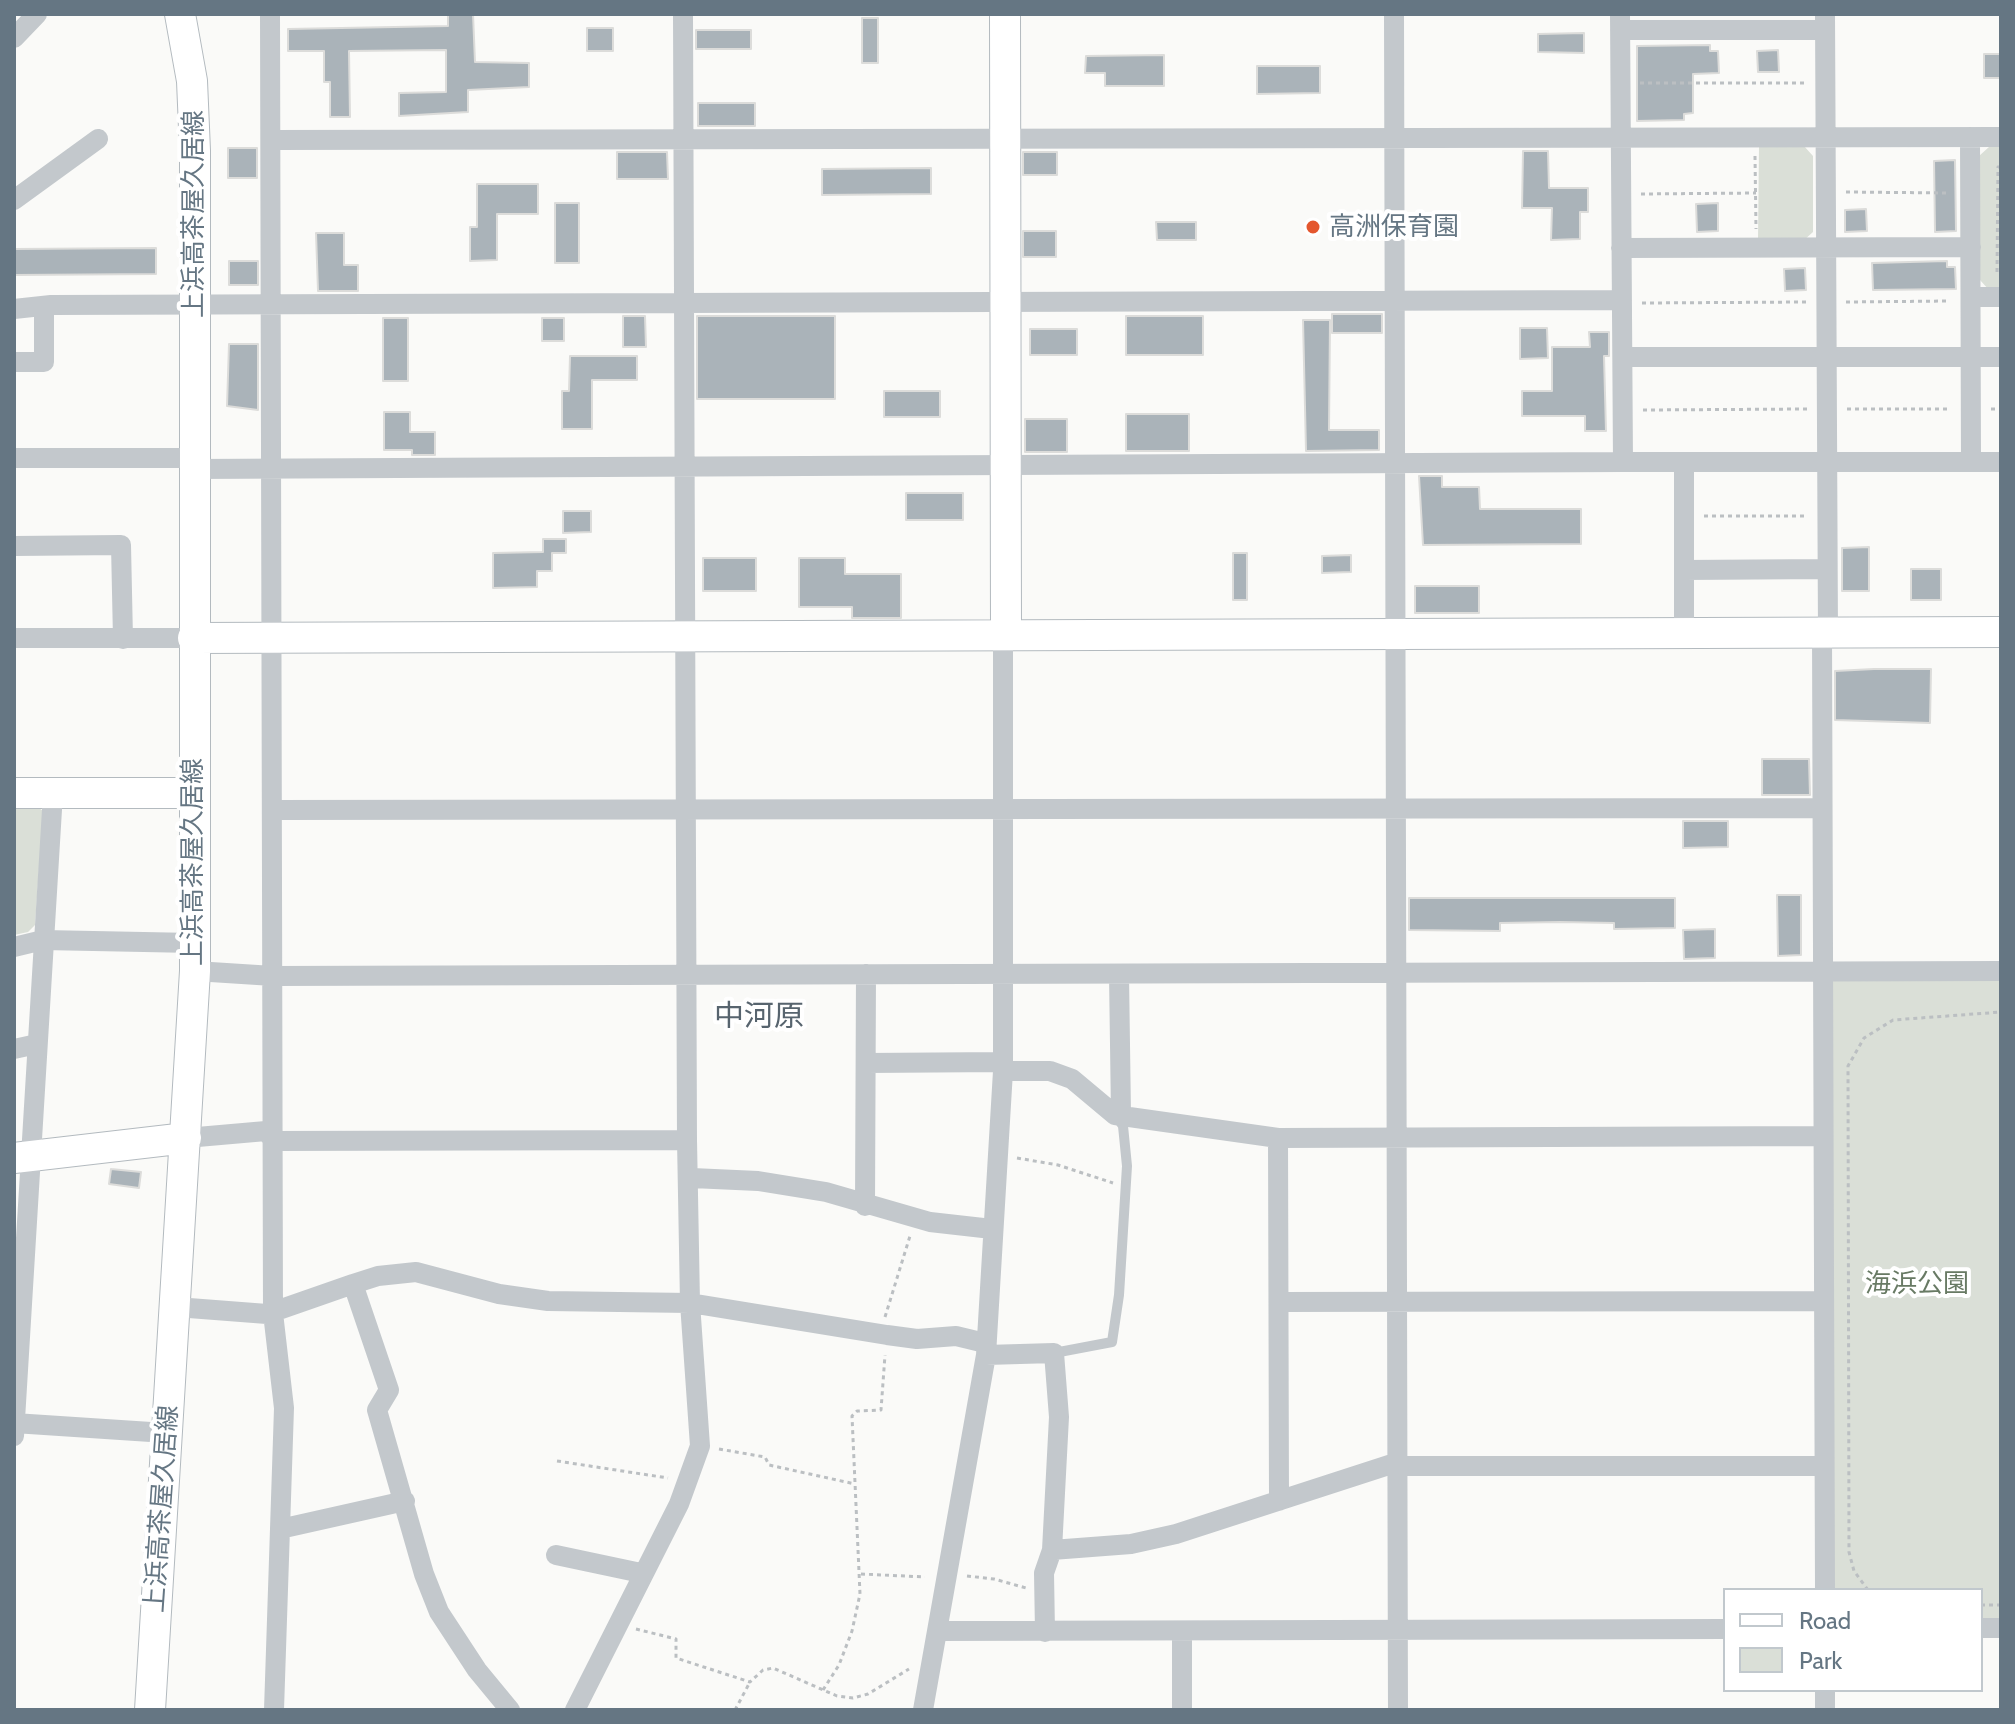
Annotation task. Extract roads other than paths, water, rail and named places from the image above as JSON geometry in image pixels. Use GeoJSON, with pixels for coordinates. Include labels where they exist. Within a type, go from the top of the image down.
{"type":"FeatureCollection","features":[{"type":"Feature","properties":{"kind":"street"},"geometry":{"type":"LineString","coordinates":[[14,38],[37,14]]}},
{"type":"Feature","properties":{"kind":"street","name":"上浜高茶屋久居線"},"geometry":{"type":"LineString","coordinates":[[150,1710],[186,1138],[194,957],[195,306],[192,81],[180,14]]}},
{"type":"Feature","properties":{"kind":"street"},"geometry":{"type":"LineString","coordinates":[[270,14],[273,1313],[284,1408],[274,1710]]}},
{"type":"Feature","properties":{"kind":"street"},"geometry":{"type":"LineString","coordinates":[[575,1710],[688,1481],[700,1446],[690,1303],[687,1140],[683,14]]}},
{"type":"Feature","properties":{"kind":"street"},"geometry":{"type":"LineString","coordinates":[[923,1710],[986,1349],[1003,1067],[1005,14]]}},
{"type":"Feature","properties":{"kind":"street"},"geometry":{"type":"LineString","coordinates":[[1394,14],[1398,1710]]}},
{"type":"Feature","properties":{"kind":"street"},"geometry":{"type":"LineString","coordinates":[[1623,462],[1620,22],[1825,22],[1827,569],[1822,808],[1825,1588]]}},
{"type":"Feature","properties":{"kind":"street"},"geometry":{"type":"LineString","coordinates":[[1970,137],[1971,462]]}},
{"type":"Feature","properties":{"kind":"street"},"geometry":{"type":"LineString","coordinates":[[271,140],[2001,137]]}},
{"type":"Feature","properties":{"kind":"street"},"geometry":{"type":"LineString","coordinates":[[14,200],[98,139]]}},
{"type":"Feature","properties":{"kind":"street"},"geometry":{"type":"LineString","coordinates":[[1621,248],[1971,247]]}},
{"type":"Feature","properties":{"kind":"street"},"geometry":{"type":"LineString","coordinates":[[1971,299],[2001,297]]}},
{"type":"Feature","properties":{"kind":"street"},"geometry":{"type":"LineString","coordinates":[[14,309],[44,309],[51,305],[1622,301]]}},
{"type":"Feature","properties":{"kind":"street"},"geometry":{"type":"LineString","coordinates":[[14,362],[44,362],[44,309]]}},
{"type":"Feature","properties":{"kind":"street"},"geometry":{"type":"LineString","coordinates":[[1623,357],[2001,357]]}},
{"type":"Feature","properties":{"kind":"street"},"geometry":{"type":"LineString","coordinates":[[14,458],[271,469],[2001,462]]}},
{"type":"Feature","properties":{"kind":"street"},"geometry":{"type":"LineString","coordinates":[[1684,462],[1684,633]]}},
{"type":"Feature","properties":{"kind":"street"},"geometry":{"type":"LineString","coordinates":[[14,546],[121,545],[123,639]]}},
{"type":"Feature","properties":{"kind":"street"},"geometry":{"type":"LineString","coordinates":[[1684,570],[1827,569]]}},
{"type":"Feature","properties":{"kind":"street"},"geometry":{"type":"LineString","coordinates":[[14,638],[2001,632]]}},
{"type":"Feature","properties":{"kind":"street"},"geometry":{"type":"LineString","coordinates":[[14,793],[193,793]]}},
{"type":"Feature","properties":{"kind":"street"},"geometry":{"type":"LineString","coordinates":[[14,1436],[22,1156],[37,1044],[53,793]]}},
{"type":"Feature","properties":{"kind":"street"},"geometry":{"type":"LineString","coordinates":[[273,810],[1822,808]]}},
{"type":"Feature","properties":{"kind":"street"},"geometry":{"type":"LineString","coordinates":[[14,947],[43,940],[194,957],[273,976],[2001,971]]}},
{"type":"Feature","properties":{"kind":"street"},"geometry":{"type":"LineString","coordinates":[[865,1206],[866,974]]}},
{"type":"Feature","properties":{"kind":"street"},"geometry":{"type":"LineString","coordinates":[[1118,1115],[1119,974]]}},
{"type":"Feature","properties":{"kind":"street"},"geometry":{"type":"LineString","coordinates":[[14,1049],[37,1044]]}},
{"type":"Feature","properties":{"kind":"street"},"geometry":{"type":"LineString","coordinates":[[866,1063],[1050,1071],[1072,1079],[1118,1115],[1278,1138],[1823,1136]]}},
{"type":"Feature","properties":{"kind":"street"},"geometry":{"type":"LineString","coordinates":[[22,1156],[266,1131],[274,1141]]}},
{"type":"Feature","properties":{"kind":"street"},"geometry":{"type":"LineString","coordinates":[[1278,1138],[1279,1501]]}},
{"type":"Feature","properties":{"kind":"street"},"geometry":{"type":"LineString","coordinates":[[274,1141],[687,1140]]}},
{"type":"Feature","properties":{"kind":"street"},"geometry":{"type":"LineString","coordinates":[[688,1175],[692,1178],[799,1188],[914,1218],[992,1229]]}},
{"type":"Feature","properties":{"kind":"street"},"geometry":{"type":"LineString","coordinates":[[176,1307],[273,1313],[378,1276],[416,1272],[499,1294],[548,1301],[690,1303],[882,1335],[917,1339],[956,1336],[986,1349],[1054,1353],[1059,1417],[1052,1550],[1044,1573],[1045,1632]]}},
{"type":"Feature","properties":{"kind":"street"},"geometry":{"type":"LineString","coordinates":[[353,1284],[389,1390],[377,1410],[424,1574],[439,1612],[510,1710]]}},
{"type":"Feature","properties":{"kind":"street"},"geometry":{"type":"LineString","coordinates":[[1279,1302],[1824,1301]]}},
{"type":"Feature","properties":{"kind":"street"},"geometry":{"type":"LineString","coordinates":[[14,1423],[166,1433]]}},
{"type":"Feature","properties":{"kind":"street"},"geometry":{"type":"LineString","coordinates":[[1052,1550],[1131,1544],[1398,1464],[1824,1466]]}},
{"type":"Feature","properties":{"kind":"street"},"geometry":{"type":"LineString","coordinates":[[280,1529],[405,1501]]}},
{"type":"Feature","properties":{"kind":"street"},"geometry":{"type":"LineString","coordinates":[[556,1555],[641,1573]]}},
{"type":"Feature","properties":{"kind":"street"},"geometry":{"type":"LineString","coordinates":[[937,1631],[1723,1629]]}},
{"type":"Feature","properties":{"kind":"street"},"geometry":{"type":"LineString","coordinates":[[1182,1631],[1182,1710]]}},
{"type":"Feature","properties":{"kind":"lane"},"geometry":{"type":"LineString","coordinates":[[1054,1353],[1112,1342],[1119,1295],[1126,1186],[1123,1126],[1118,1115]]}},
{"type":"Feature","properties":{"kind":"place","name":"高洲保育園"},"geometry":{"type":"Point","coordinates":[1313,227]}},
{"type":"Feature","properties":{"kind":"district","name":"中河原"},"geometry":{"type":"Point","coordinates":[759,1017]}},
{"type":"Feature","properties":{"kind":"park label","name":"海浜公園"},"geometry":{"type":"Point","coordinates":[1917,1284]}}]}
